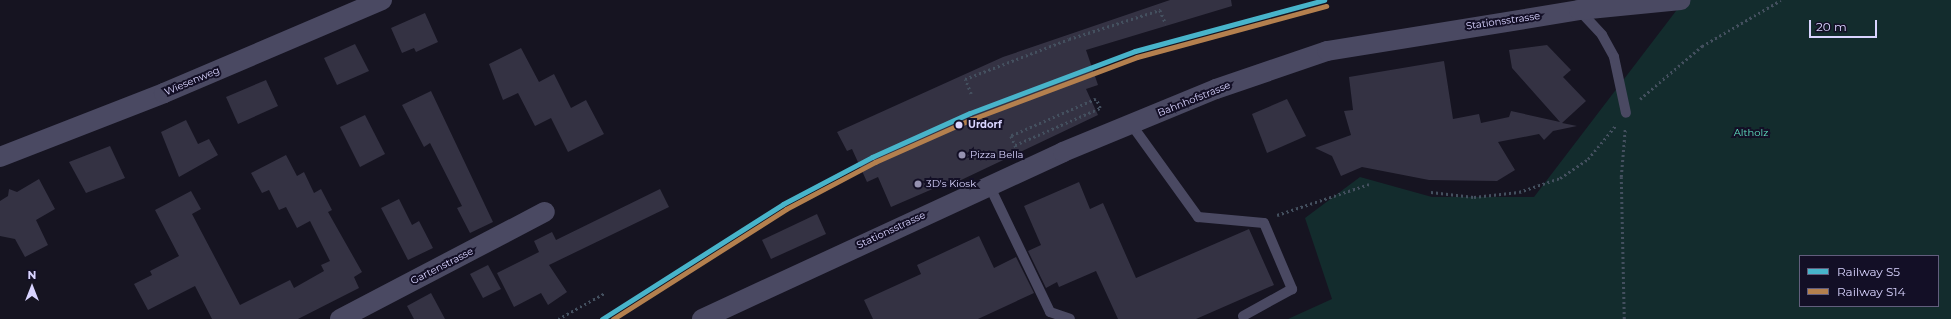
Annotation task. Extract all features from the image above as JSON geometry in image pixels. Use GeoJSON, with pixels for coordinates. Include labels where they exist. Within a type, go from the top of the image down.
{"type":"FeatureCollection","features":[{"type":"Feature","properties":{"kind":"street","name":"Wiesenweg"},"geometry":{"type":"LineString","coordinates":[[0,157],[164,93],[382,0]]}},
{"type":"Feature","properties":{"kind":"street","name":"Stationsstrasse"},"geometry":{"type":"LineString","coordinates":[[1327,51],[1579,10],[1681,0]]}},
{"type":"Feature","properties":{"kind":"street","name":"Bahnhofstrasse"},"geometry":{"type":"LineString","coordinates":[[1063,152],[1131,124],[1327,51]]}},
{"type":"Feature","properties":{"kind":"street","name":"Stationsstrasse"},"geometry":{"type":"LineString","coordinates":[[702,319],[1063,152]]}},
{"type":"Feature","properties":{"kind":"street","name":"Gartenstrasse"},"geometry":{"type":"LineString","coordinates":[[340,319],[545,212]]}},
{"type":"Feature","properties":{"kind":"lane"},"geometry":{"type":"LineString","coordinates":[[1579,10],[1602,35],[1614,57],[1626,113]]}},
{"type":"Feature","properties":{"kind":"lane"},"geometry":{"type":"LineString","coordinates":[[1131,124],[1198,217],[1262,223],[1292,289],[1243,316]]}},
{"type":"Feature","properties":{"kind":"lane"},"geometry":{"type":"LineString","coordinates":[[989,185],[1050,312],[1070,319]]}},
{"type":"Feature","properties":{"kind":"path"},"geometry":{"type":"LineString","coordinates":[[1431,192],[1474,197],[1496,195],[1519,192],[1560,178],[1588,159],[1626,113],[1658,81],[1702,46],[1781,0]]}},
{"type":"Feature","properties":{"kind":"path"},"geometry":{"type":"LineString","coordinates":[[971,94],[965,79],[1069,39],[1160,10],[1166,24]]}},
{"type":"Feature","properties":{"kind":"path"},"geometry":{"type":"LineString","coordinates":[[1011,136],[1096,99],[1100,108],[1015,145]]}},
{"type":"Feature","properties":{"kind":"path"},"geometry":{"type":"LineString","coordinates":[[1624,319],[1621,177],[1626,113]]}},
{"type":"Feature","properties":{"kind":"path"},"geometry":{"type":"LineString","coordinates":[[1262,223],[1291,208],[1369,184]]}},
{"type":"Feature","properties":{"kind":"path"},"geometry":{"type":"LineString","coordinates":[[558,319],[605,293]]}},
{"type":"Feature","properties":{"kind":"green space","name":"Altholz"},"geometry":{"type":"Polygon","coordinates":[[[1680,0],[1951,0],[1951,319],[1288,319],[1332,299],[1305,218],[1360,177],[1432,197],[1534,197],[1679,7],[1680,0]]]}},
{"type":"Feature","properties":{"kind":"building"},"geometry":{"type":"Polygon","coordinates":[[[1170,0],[1231,0],[1232,6],[1086,50],[1098,85],[1086,89],[1098,115],[959,181],[958,178],[891,207],[878,177],[867,182],[852,149],[847,151],[837,132],[1003,57],[1170,0]]]}},
{"type":"Feature","properties":{"kind":"building"},"geometry":{"type":"Polygon","coordinates":[[[425,13],[438,42],[416,52],[414,48],[402,53],[391,28],[425,13]]]}},
{"type":"Feature","properties":{"kind":"building"},"geometry":{"type":"Polygon","coordinates":[[[355,44],[369,71],[337,85],[324,58],[355,44]]]}},
{"type":"Feature","properties":{"kind":"building"},"geometry":{"type":"Polygon","coordinates":[[[1547,45],[1571,70],[1563,77],[1586,101],[1562,123],[1577,126],[1553,131],[1544,140],[1539,134],[1498,142],[1515,170],[1497,181],[1429,180],[1362,167],[1341,176],[1332,156],[1315,148],[1351,135],[1344,111],[1353,110],[1349,77],[1444,61],[1453,119],[1479,114],[1481,123],[1509,117],[1511,111],[1560,122],[1512,68],[1509,50],[1547,45]]]}},
{"type":"Feature","properties":{"kind":"building"},"geometry":{"type":"Polygon","coordinates":[[[521,48],[539,82],[554,74],[571,108],[586,100],[604,134],[568,152],[551,118],[535,126],[518,93],[503,100],[489,64],[521,48]]]}},
{"type":"Feature","properties":{"kind":"building"},"geometry":{"type":"Polygon","coordinates":[[[266,80],[278,106],[238,124],[226,97],[266,80]]]}},
{"type":"Feature","properties":{"kind":"building"},"geometry":{"type":"Polygon","coordinates":[[[431,91],[493,222],[470,233],[457,208],[462,206],[430,143],[424,147],[402,105],[431,91]]]}},
{"type":"Feature","properties":{"kind":"building"},"geometry":{"type":"Polygon","coordinates":[[[1287,99],[1306,136],[1267,153],[1252,114],[1287,99]]]}},
{"type":"Feature","properties":{"kind":"building"},"geometry":{"type":"Polygon","coordinates":[[[365,115],[385,154],[360,167],[340,127],[365,115]]]}},
{"type":"Feature","properties":{"kind":"building"},"geometry":{"type":"Polygon","coordinates":[[[186,120],[198,144],[209,139],[218,155],[179,177],[161,132],[186,120]]]}},
{"type":"Feature","properties":{"kind":"building"},"geometry":{"type":"Polygon","coordinates":[[[110,146],[125,178],[86,193],[69,162],[110,146]]]}},
{"type":"Feature","properties":{"kind":"building"},"geometry":{"type":"Polygon","coordinates":[[[286,155],[297,176],[304,172],[314,193],[321,189],[332,210],[328,212],[362,272],[354,277],[359,288],[298,319],[212,319],[195,286],[148,310],[134,284],[152,275],[150,271],[179,256],[155,210],[191,191],[201,209],[192,214],[240,305],[290,280],[294,288],[324,271],[321,265],[330,261],[310,221],[297,228],[286,207],[279,210],[269,190],[262,193],[251,173],[286,155]]]}},
{"type":"Feature","properties":{"kind":"building"},"geometry":{"type":"Polygon","coordinates":[[[39,179],[55,209],[36,220],[48,245],[25,257],[15,239],[0,236],[0,201],[8,196],[9,189],[17,192],[39,179]]]}},
{"type":"Feature","properties":{"kind":"building"},"geometry":{"type":"Polygon","coordinates":[[[1079,182],[1090,209],[1103,203],[1136,278],[1249,229],[1274,285],[1196,319],[1118,319],[1096,271],[1059,287],[1057,282],[1046,288],[1028,251],[1041,245],[1024,206],[1079,182]]]}},
{"type":"Feature","properties":{"kind":"building"},"geometry":{"type":"Polygon","coordinates":[[[660,189],[669,207],[549,265],[567,292],[548,305],[541,293],[514,307],[497,273],[539,252],[534,241],[552,232],[556,240],[660,189]]]}},
{"type":"Feature","properties":{"kind":"building"},"geometry":{"type":"Polygon","coordinates":[[[399,199],[412,225],[419,221],[433,248],[408,260],[381,208],[399,199]]]}},
{"type":"Feature","properties":{"kind":"building"},"geometry":{"type":"Polygon","coordinates":[[[817,214],[826,234],[771,259],[762,240],[817,214]]]}},
{"type":"Feature","properties":{"kind":"building"},"geometry":{"type":"Polygon","coordinates":[[[979,236],[994,268],[1016,257],[1034,293],[978,319],[873,319],[864,300],[921,274],[917,265],[979,236]]]}},
{"type":"Feature","properties":{"kind":"building"},"geometry":{"type":"Polygon","coordinates":[[[488,265],[501,289],[483,298],[470,274],[488,265]]]}},
{"type":"Feature","properties":{"kind":"building"},"geometry":{"type":"Polygon","coordinates":[[[431,293],[445,319],[414,319],[407,306],[431,293]]]}},
{"type":"Feature","properties":{"kind":"rail line","name":"S5"},"geometry":{"type":"LineString","coordinates":[[602,319],[783,204],[872,157],[970,113],[1135,51],[1324,0]]}},
{"type":"Feature","properties":{"kind":"rail line","name":"S14"},"geometry":{"type":"LineString","coordinates":[[613,319],[786,209],[875,162],[972,119],[1137,57],[1326,6]]}},
{"type":"Feature","properties":{"kind":"place","name":"Urdorf"},"geometry":{"type":"Point","coordinates":[959,125]}},
{"type":"Feature","properties":{"kind":"place","name":"Pizza Bella"},"geometry":{"type":"Point","coordinates":[962,155]}},
{"type":"Feature","properties":{"kind":"place","name":"3D's Kiosk"},"geometry":{"type":"Point","coordinates":[918,184]}}]}
